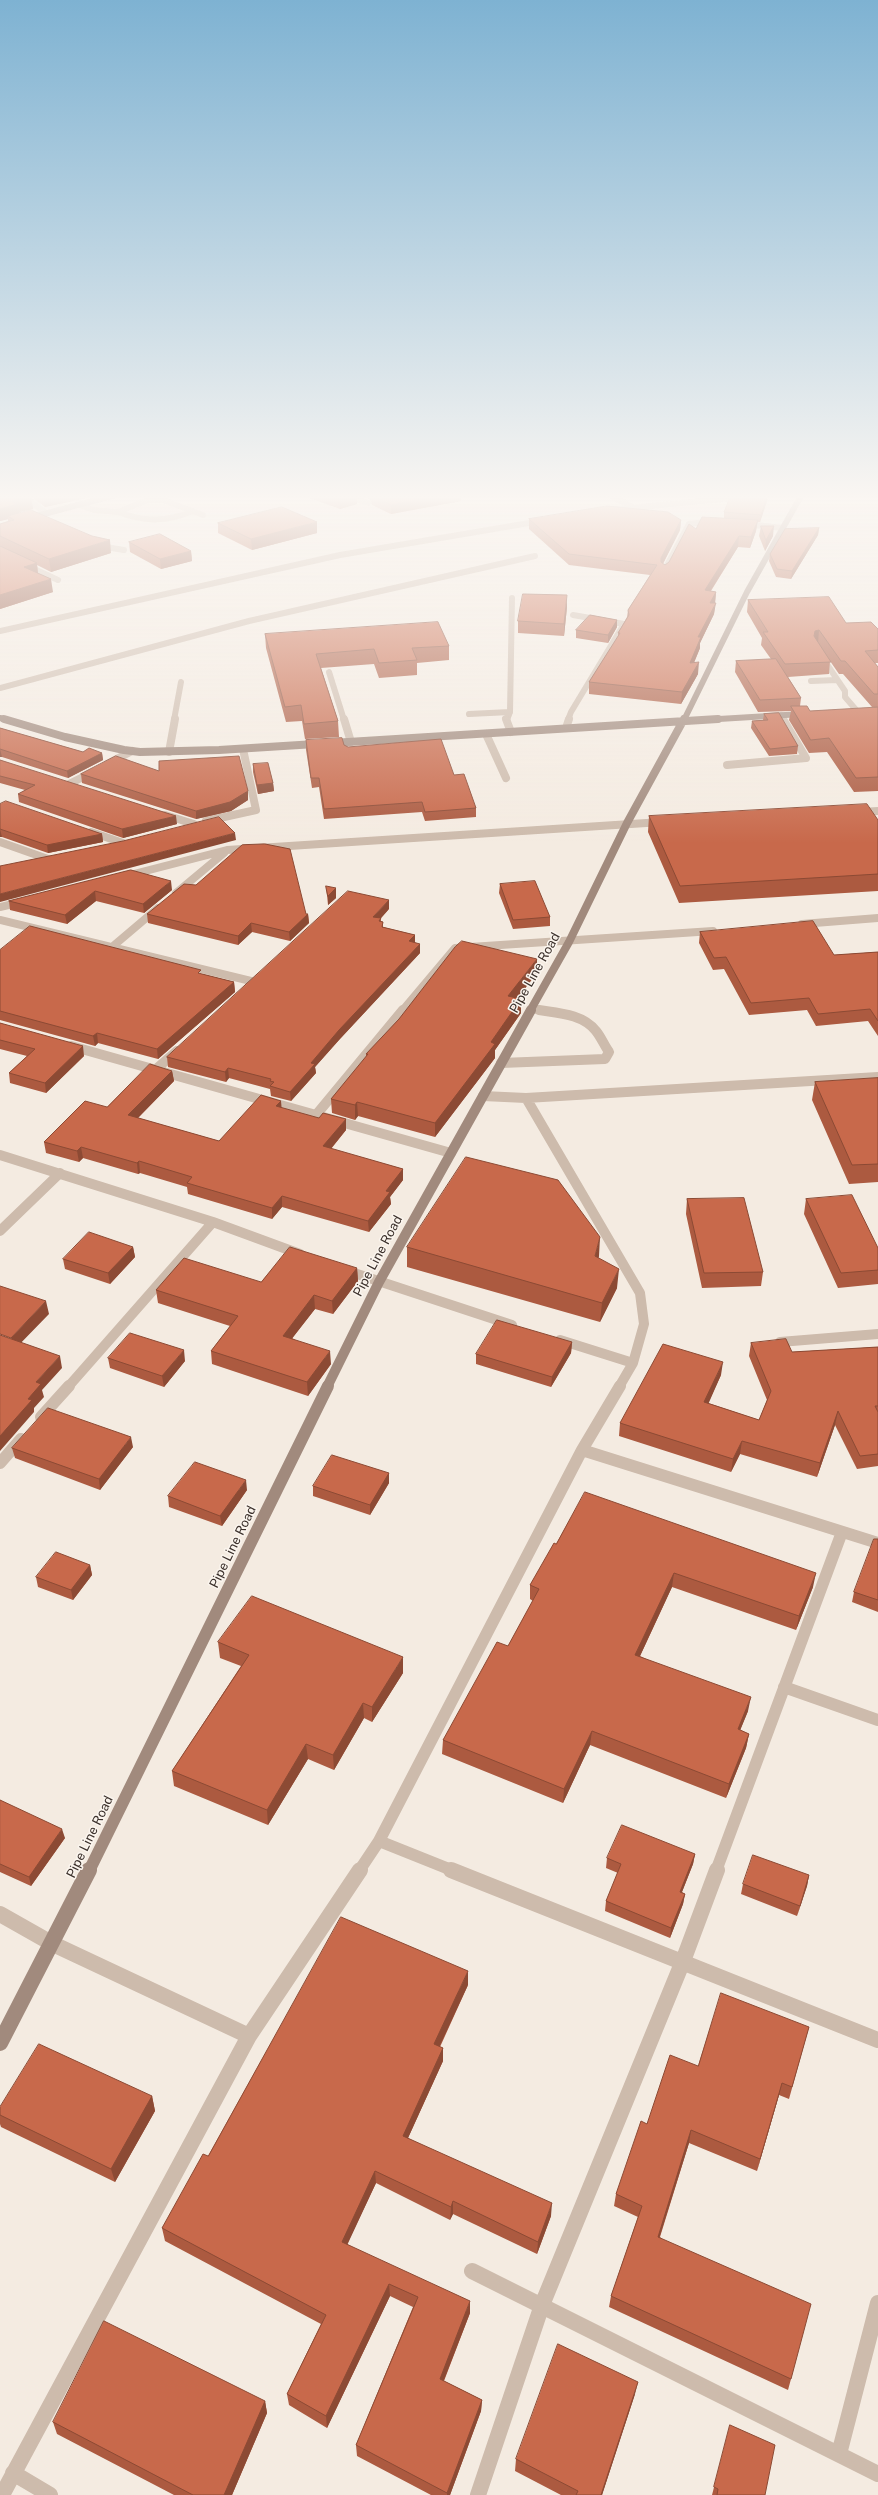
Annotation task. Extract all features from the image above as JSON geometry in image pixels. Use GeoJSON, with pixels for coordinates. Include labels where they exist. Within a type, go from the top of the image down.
{"type":"FeatureCollection","features":[{"type":"Feature","properties":{"kind":"street"},"geometry":{"type":"LineString","coordinates":[[0,631],[92,610]]}},
{"type":"Feature","properties":{"kind":"street"},"geometry":{"type":"LineString","coordinates":[[0,688],[249,621],[295,610]]}},
{"type":"Feature","properties":{"kind":"street"},"geometry":{"type":"LineString","coordinates":[[511,732],[506,718],[510,712],[512,610]]}},
{"type":"Feature","properties":{"kind":"street","name":"Pipe Line Road"},"geometry":{"type":"LineString","coordinates":[[0,2043],[53,1944],[379,1282],[569,942],[626,823],[684,720],[739,610]]}},
{"type":"Feature","properties":{"kind":"street"},"geometry":{"type":"LineString","coordinates":[[566,728],[570,712],[624,624],[621,622],[573,615]]}},
{"type":"Feature","properties":{"kind":"street"},"geometry":{"type":"LineString","coordinates":[[820,654],[845,691],[845,697],[861,711],[850,712]]}},
{"type":"Feature","properties":{"kind":"street"},"geometry":{"type":"LineString","coordinates":[[329,672],[351,742]]}},
{"type":"Feature","properties":{"kind":"street"},"geometry":{"type":"LineString","coordinates":[[811,681],[837,680]]}},
{"type":"Feature","properties":{"kind":"street"},"geometry":{"type":"LineString","coordinates":[[169,752],[181,682]]}},
{"type":"Feature","properties":{"kind":"street"},"geometry":{"type":"LineString","coordinates":[[469,714],[510,712]]}},
{"type":"Feature","properties":{"kind":"street"},"geometry":{"type":"LineString","coordinates":[[0,718],[65,737],[132,751],[169,752],[486,734],[684,720],[812,714]]}},
{"type":"Feature","properties":{"kind":"street"},"geometry":{"type":"LineString","coordinates":[[727,765],[806,758],[781,715]]}},
{"type":"Feature","properties":{"kind":"street"},"geometry":{"type":"LineString","coordinates":[[486,734],[506,778]]}},
{"type":"Feature","properties":{"kind":"street"},"geometry":{"type":"LineString","coordinates":[[180,828],[256,810],[243,748]]}},
{"type":"Feature","properties":{"kind":"street"},"geometry":{"type":"LineString","coordinates":[[84,789],[65,783],[132,751]]}},
{"type":"Feature","properties":{"kind":"street"},"geometry":{"type":"LineString","coordinates":[[854,812],[878,811]]}},
{"type":"Feature","properties":{"kind":"street"},"geometry":{"type":"LineString","coordinates":[[157,812],[194,824]]}},
{"type":"Feature","properties":{"kind":"street"},"geometry":{"type":"LineString","coordinates":[[121,877],[227,850],[674,821]]}},
{"type":"Feature","properties":{"kind":"street"},"geometry":{"type":"LineString","coordinates":[[80,828],[127,842],[108,846]]}},
{"type":"Feature","properties":{"kind":"street"},"geometry":{"type":"LineString","coordinates":[[0,842],[51,858],[34,861]]}},
{"type":"Feature","properties":{"kind":"street"},"geometry":{"type":"LineString","coordinates":[[112,947],[227,850]]}},
{"type":"Feature","properties":{"kind":"street"},"geometry":{"type":"LineString","coordinates":[[0,907],[30,900]]}},
{"type":"Feature","properties":{"kind":"street"},"geometry":{"type":"LineString","coordinates":[[791,925],[878,918]]}},
{"type":"Feature","properties":{"kind":"street"},"geometry":{"type":"LineString","coordinates":[[0,920],[255,982]]}},
{"type":"Feature","properties":{"kind":"street"},"geometry":{"type":"LineString","coordinates":[[316,1115],[455,948],[569,942],[719,931]]}},
{"type":"Feature","properties":{"kind":"street"},"geometry":{"type":"LineString","coordinates":[[501,1063],[593,1061],[605,1059],[609,1052],[595,1029],[586,1022],[577,1017],[532,1009]]}},
{"type":"Feature","properties":{"kind":"street"},"geometry":{"type":"LineString","coordinates":[[59,1043],[451,1153]]}},
{"type":"Feature","properties":{"kind":"street"},"geometry":{"type":"LineString","coordinates":[[155,1070],[184,1044]]}},
{"type":"Feature","properties":{"kind":"street"},"geometry":{"type":"LineString","coordinates":[[482,1096],[526,1098],[878,1077]]}},
{"type":"Feature","properties":{"kind":"street"},"geometry":{"type":"LineString","coordinates":[[2,2495],[249,2036],[379,1841],[582,1450],[633,1363],[644,1324],[640,1293],[526,1098]]}},
{"type":"Feature","properties":{"kind":"street"},"geometry":{"type":"LineString","coordinates":[[0,1155],[213,1222],[307,1256]]}},
{"type":"Feature","properties":{"kind":"street"},"geometry":{"type":"LineString","coordinates":[[0,1232],[60,1173]]}},
{"type":"Feature","properties":{"kind":"street"},"geometry":{"type":"LineString","coordinates":[[0,1463],[213,1222]]}},
{"type":"Feature","properties":{"kind":"street"},"geometry":{"type":"LineString","coordinates":[[336,1267],[521,1328]]}},
{"type":"Feature","properties":{"kind":"street"},"geometry":{"type":"LineString","coordinates":[[780,1342],[878,1334]]}},
{"type":"Feature","properties":{"kind":"street"},"geometry":{"type":"LineString","coordinates":[[551,1337],[633,1363]]}},
{"type":"Feature","properties":{"kind":"street"},"geometry":{"type":"LineString","coordinates":[[582,1450],[878,1543]]}},
{"type":"Feature","properties":{"kind":"street"},"geometry":{"type":"LineString","coordinates":[[478,2495],[542,2305],[682,1961],[842,1532]]}},
{"type":"Feature","properties":{"kind":"street"},"geometry":{"type":"LineString","coordinates":[[784,1687],[878,1720]]}},
{"type":"Feature","properties":{"kind":"street"},"geometry":{"type":"LineString","coordinates":[[379,1841],[878,2040]]}},
{"type":"Feature","properties":{"kind":"street"},"geometry":{"type":"LineString","coordinates":[[0,1914],[53,1944],[249,2036]]}},
{"type":"Feature","properties":{"kind":"street"},"geometry":{"type":"LineString","coordinates":[[472,2271],[878,2474]]}},
{"type":"Feature","properties":{"kind":"street"},"geometry":{"type":"LineString","coordinates":[[839,2454],[878,2303]]}},
{"type":"Feature","properties":{"kind":"street"},"geometry":{"type":"LineString","coordinates":[[13,2473],[50,2495]]}},
{"type":"Feature","properties":{"kind":"building"},"geometry":{"type":"Polygon","coordinates":[[[520,610],[565,610],[564,624],[518,621],[520,610]]]}},
{"type":"Feature","properties":{"kind":"building"},"geometry":{"type":"Polygon","coordinates":[[[628,610],[712,610],[698,637],[701,637],[690,663],[699,662],[682,692],[589,682],[620,633],[618,633],[629,615],[628,610]]]}},
{"type":"Feature","properties":{"kind":"building"},"geometry":{"type":"Polygon","coordinates":[[[755,610],[838,610],[846,623],[871,622],[878,629],[878,650],[865,651],[878,667],[878,694],[874,694],[845,661],[841,661],[819,630],[815,631],[814,636],[831,662],[785,664],[763,632],[768,632],[755,610]]]}},
{"type":"Feature","properties":{"kind":"building"},"geometry":{"type":"Polygon","coordinates":[[[590,615],[617,620],[608,635],[576,630],[590,615]]]}},
{"type":"Feature","properties":{"kind":"building"},"geometry":{"type":"Polygon","coordinates":[[[438,622],[449,646],[412,648],[417,660],[379,663],[374,649],[316,654],[338,721],[304,724],[301,705],[285,707],[265,634],[438,622]]]}},
{"type":"Feature","properties":{"kind":"building"},"geometry":{"type":"Polygon","coordinates":[[[776,659],[801,698],[760,700],[736,661],[776,659]]]}},
{"type":"Feature","properties":{"kind":"building"},"geometry":{"type":"Polygon","coordinates":[[[791,706],[807,706],[810,711],[878,707],[878,777],[856,778],[829,738],[811,740],[791,706]]]}},
{"type":"Feature","properties":{"kind":"building"},"geometry":{"type":"Polygon","coordinates":[[[779,713],[798,746],[770,749],[752,721],[768,720],[764,714],[779,713]]]}},
{"type":"Feature","properties":{"kind":"building"},"geometry":{"type":"Polygon","coordinates":[[[0,728],[83,752],[89,748],[102,753],[67,771],[0,749],[0,728]]]}},
{"type":"Feature","properties":{"kind":"building"},"geometry":{"type":"Polygon","coordinates":[[[342,738],[344,745],[348,747],[441,739],[454,775],[464,774],[476,808],[425,812],[422,802],[324,809],[319,778],[311,778],[306,740],[342,738]]]}},
{"type":"Feature","properties":{"kind":"building"},"geometry":{"type":"Polygon","coordinates":[[[116,756],[159,771],[159,761],[239,756],[248,791],[230,802],[196,811],[81,774],[116,756]]]}},
{"type":"Feature","properties":{"kind":"building"},"geometry":{"type":"Polygon","coordinates":[[[0,760],[176,816],[122,829],[18,794],[35,785],[0,776],[0,760]]]}},
{"type":"Feature","properties":{"kind":"building"},"geometry":{"type":"Polygon","coordinates":[[[268,763],[273,783],[257,785],[253,764],[268,763]]]}},
{"type":"Feature","properties":{"kind":"building"},"geometry":{"type":"Polygon","coordinates":[[[6,801],[102,834],[47,845],[0,829],[0,804],[6,801]]]}},
{"type":"Feature","properties":{"kind":"building"},"geometry":{"type":"Polygon","coordinates":[[[867,804],[878,820],[878,874],[680,886],[649,816],[867,804]]]}},
{"type":"Feature","properties":{"kind":"building"},"geometry":{"type":"Polygon","coordinates":[[[219,817],[235,833],[0,894],[0,866],[123,841],[219,817]]]}},
{"type":"Feature","properties":{"kind":"building"},"geometry":{"type":"Polygon","coordinates":[[[265,844],[290,849],[306,914],[308,914],[289,932],[251,923],[238,936],[147,914],[184,884],[196,885],[242,845],[265,844]]]}},
{"type":"Feature","properties":{"kind":"building"},"geometry":{"type":"Polygon","coordinates":[[[131,870],[171,881],[143,904],[95,891],[65,915],[9,901],[131,870]]]}},
{"type":"Feature","properties":{"kind":"building"},"geometry":{"type":"Polygon","coordinates":[[[535,881],[550,917],[513,920],[500,884],[535,881]]]}},
{"type":"Feature","properties":{"kind":"building"},"geometry":{"type":"Polygon","coordinates":[[[326,886],[336,888],[328,896],[326,886]]]}},
{"type":"Feature","properties":{"kind":"building"},"geometry":{"type":"Polygon","coordinates":[[[348,891],[389,900],[373,917],[381,918],[379,921],[383,922],[382,927],[415,935],[409,941],[420,944],[339,1030],[311,1063],[315,1064],[290,1092],[270,1086],[274,1082],[270,1081],[271,1079],[228,1068],[225,1072],[167,1057],[348,891]]]}},
{"type":"Feature","properties":{"kind":"building"},"geometry":{"type":"Polygon","coordinates":[[[813,921],[834,955],[878,952],[878,1021],[870,1009],[818,1014],[809,998],[751,1003],[726,957],[714,958],[700,932],[813,921]]]}},
{"type":"Feature","properties":{"kind":"building"},"geometry":{"type":"Polygon","coordinates":[[[30,926],[201,970],[198,973],[234,982],[157,1049],[97,1033],[93,1036],[0,1011],[0,950],[30,926]]]}},
{"type":"Feature","properties":{"kind":"building"},"geometry":{"type":"Polygon","coordinates":[[[462,941],[537,959],[508,996],[521,999],[491,1042],[495,1044],[435,1123],[357,1102],[355,1105],[331,1099],[368,1054],[366,1054],[399,1019],[455,947],[462,941]]]}},
{"type":"Feature","properties":{"kind":"building"},"geometry":{"type":"Polygon","coordinates":[[[0,1023],[83,1046],[45,1083],[9,1073],[35,1049],[0,1040],[0,1023]]]}},
{"type":"Feature","properties":{"kind":"building"},"geometry":{"type":"Polygon","coordinates":[[[150,1064],[172,1071],[128,1115],[219,1141],[261,1095],[281,1101],[276,1106],[319,1118],[323,1113],[346,1119],[323,1146],[403,1169],[386,1191],[390,1192],[368,1221],[282,1196],[272,1208],[187,1183],[192,1177],[139,1161],[137,1163],[81,1147],[77,1151],[44,1142],[85,1101],[107,1107],[150,1064]]]}},
{"type":"Feature","properties":{"kind":"building"},"geometry":{"type":"Polygon","coordinates":[[[878,1078],[878,1164],[852,1165],[815,1082],[878,1078]]]}},
{"type":"Feature","properties":{"kind":"building"},"geometry":{"type":"Polygon","coordinates":[[[466,1157],[558,1180],[600,1237],[595,1256],[619,1269],[602,1303],[407,1247],[466,1157]]]}},
{"type":"Feature","properties":{"kind":"building"},"geometry":{"type":"Polygon","coordinates":[[[852,1195],[878,1248],[878,1270],[841,1273],[806,1199],[852,1195]]]}},
{"type":"Feature","properties":{"kind":"building"},"geometry":{"type":"Polygon","coordinates":[[[744,1198],[763,1272],[704,1273],[687,1199],[744,1198]]]}},
{"type":"Feature","properties":{"kind":"building"},"geometry":{"type":"Polygon","coordinates":[[[89,1232],[133,1247],[108,1273],[63,1259],[89,1232]]]}},
{"type":"Feature","properties":{"kind":"building"},"geometry":{"type":"Polygon","coordinates":[[[290,1247],[357,1268],[332,1301],[314,1295],[283,1336],[330,1351],[307,1382],[211,1351],[238,1316],[156,1290],[184,1258],[261,1282],[290,1247]]]}},
{"type":"Feature","properties":{"kind":"building"},"geometry":{"type":"Polygon","coordinates":[[[0,1286],[46,1301],[11,1338],[0,1334],[0,1286]]]}},
{"type":"Feature","properties":{"kind":"building"},"geometry":{"type":"Polygon","coordinates":[[[497,1320],[572,1342],[552,1377],[476,1354],[497,1320]]]}},
{"type":"Feature","properties":{"kind":"building"},"geometry":{"type":"Polygon","coordinates":[[[130,1333],[184,1350],[162,1376],[108,1358],[130,1333]]]}},
{"type":"Feature","properties":{"kind":"building"},"geometry":{"type":"Polygon","coordinates":[[[0,1335],[60,1356],[36,1382],[41,1384],[28,1399],[32,1400],[0,1436],[0,1335]]]}},
{"type":"Feature","properties":{"kind":"building"},"geometry":{"type":"Polygon","coordinates":[[[786,1339],[792,1352],[878,1347],[878,1406],[875,1406],[878,1412],[878,1454],[860,1456],[838,1411],[820,1463],[742,1441],[733,1459],[620,1423],[663,1344],[723,1362],[704,1402],[759,1420],[771,1391],[751,1343],[786,1339]]]}},
{"type":"Feature","properties":{"kind":"building"},"geometry":{"type":"Polygon","coordinates":[[[48,1408],[131,1437],[99,1479],[12,1448],[48,1408]]]}},
{"type":"Feature","properties":{"kind":"building"},"geometry":{"type":"Polygon","coordinates":[[[332,1455],[389,1473],[370,1505],[313,1486],[332,1455]]]}},
{"type":"Feature","properties":{"kind":"building"},"geometry":{"type":"Polygon","coordinates":[[[195,1462],[246,1480],[220,1516],[168,1496],[195,1462]]]}},
{"type":"Feature","properties":{"kind":"building"},"geometry":{"type":"Polygon","coordinates":[[[585,1492],[816,1573],[799,1616],[674,1573],[635,1655],[751,1697],[738,1729],[749,1734],[729,1784],[592,1731],[564,1789],[443,1740],[497,1642],[508,1646],[539,1589],[530,1585],[554,1543],[556,1544],[585,1492]]]}},
{"type":"Feature","properties":{"kind":"building"},"geometry":{"type":"Polygon","coordinates":[[[874,1539],[878,1539],[878,1600],[854,1592],[874,1539]]]}},
{"type":"Feature","properties":{"kind":"building"},"geometry":{"type":"Polygon","coordinates":[[[56,1552],[90,1565],[71,1590],[36,1577],[56,1552]]]}},
{"type":"Feature","properties":{"kind":"building"},"geometry":{"type":"Polygon","coordinates":[[[252,1596],[403,1657],[372,1707],[363,1703],[333,1755],[306,1744],[267,1810],[172,1771],[249,1655],[218,1642],[252,1596]]]}},
{"type":"Feature","properties":{"kind":"building"},"geometry":{"type":"Polygon","coordinates":[[[0,1800],[62,1829],[29,1877],[0,1864],[0,1800]]]}},
{"type":"Feature","properties":{"kind":"building"},"geometry":{"type":"Polygon","coordinates":[[[622,1825],[695,1854],[680,1892],[685,1894],[671,1928],[606,1901],[621,1864],[607,1858],[622,1825]]]}},
{"type":"Feature","properties":{"kind":"building"},"geometry":{"type":"Polygon","coordinates":[[[753,1855],[809,1875],[800,1906],[743,1884],[753,1855]]]}},
{"type":"Feature","properties":{"kind":"building"},"geometry":{"type":"Polygon","coordinates":[[[341,1917],[468,1971],[434,2044],[443,2048],[403,2136],[552,2203],[538,2242],[453,2201],[451,2207],[375,2171],[342,2242],[470,2301],[440,2379],[482,2400],[447,2493],[356,2445],[418,2297],[389,2284],[326,2416],[287,2394],[326,2315],[162,2228],[203,2154],[208,2156],[341,1917]]]}},
{"type":"Feature","properties":{"kind":"building"},"geometry":{"type":"Polygon","coordinates":[[[721,1993],[809,2027],[792,2087],[782,2083],[760,2159],[691,2130],[658,2237],[811,2304],[791,2379],[611,2296],[642,2206],[616,2194],[641,2121],[647,2124],[670,2055],[698,2066],[721,1993]]]}},
{"type":"Feature","properties":{"kind":"building"},"geometry":{"type":"Polygon","coordinates":[[[39,2044],[152,2096],[111,2169],[0,2115],[0,2107],[39,2044]]]}},
{"type":"Feature","properties":{"kind":"building"},"geometry":{"type":"Polygon","coordinates":[[[104,2321],[265,2401],[224,2495],[193,2495],[53,2422],[104,2321]]]}},
{"type":"Feature","properties":{"kind":"building"},"geometry":{"type":"Polygon","coordinates":[[[558,2344],[638,2382],[601,2495],[576,2495],[578,2491],[516,2459],[558,2344]]]}},
{"type":"Feature","properties":{"kind":"building"},"geometry":{"type":"Polygon","coordinates":[[[730,2425],[775,2445],[765,2495],[717,2495],[718,2489],[714,2487],[730,2425]]]}}]}
